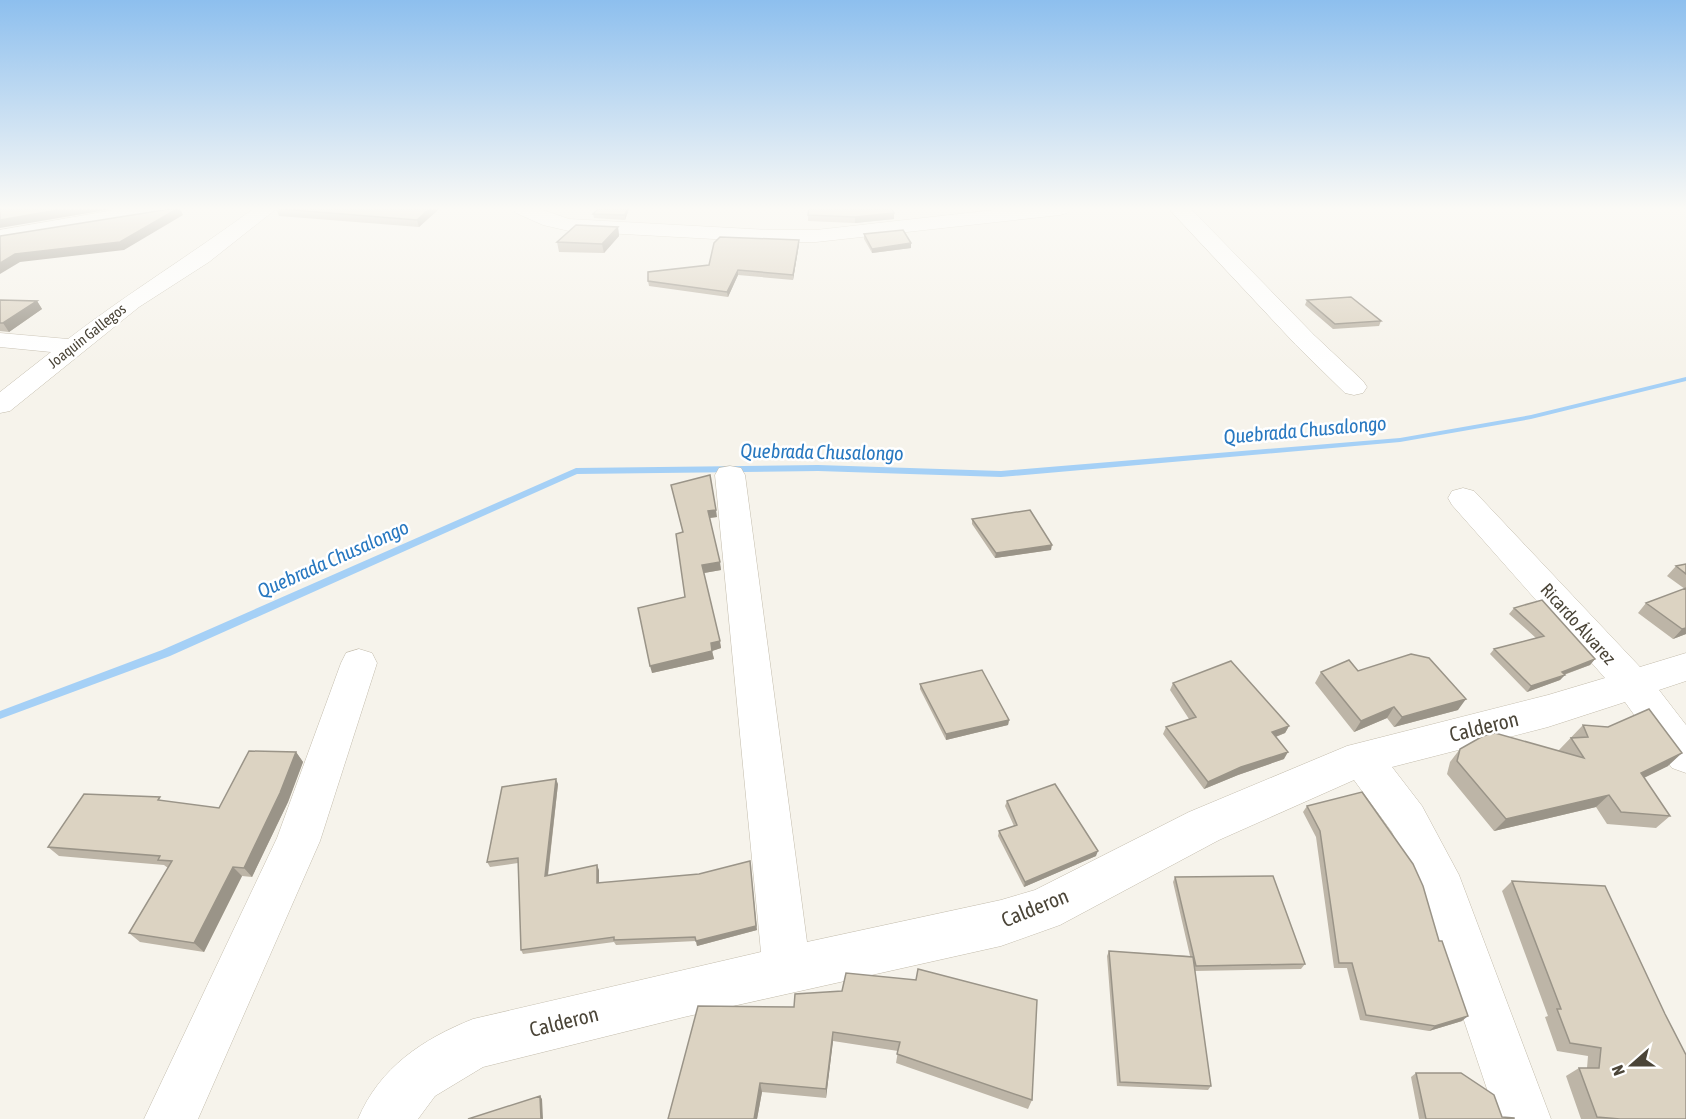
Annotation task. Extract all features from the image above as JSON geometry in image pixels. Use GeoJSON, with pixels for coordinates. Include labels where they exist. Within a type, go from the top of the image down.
{"type":"FeatureCollection","features":[{"type":"Feature","properties":{"kind":"street","name":"Joaquin Gallegos"},"geometry":{"type":"LineString","coordinates":[[0,405],[131,302],[194,261]]}},
{"type":"Feature","properties":{"kind":"street"},"geometry":{"type":"LineString","coordinates":[[1229,261],[1354,387]]}},
{"type":"Feature","properties":{"kind":"street"},"geometry":{"type":"LineString","coordinates":[[0,340],[72,347]]}},
{"type":"Feature","properties":{"kind":"street"},"geometry":{"type":"LineString","coordinates":[[729,474],[787,970]]}},
{"type":"Feature","properties":{"kind":"street","name":"Ricardo Álvarez"},"geometry":{"type":"LineString","coordinates":[[1462,498],[1633,684],[1686,756]]}},
{"type":"Feature","properties":{"kind":"street"},"geometry":{"type":"LineString","coordinates":[[171,1119],[298,841],[359,663]]}},
{"type":"Feature","properties":{"kind":"street","name":"Calderon"},"geometry":{"type":"LineString","coordinates":[[385,1119],[417,1078],[473,1044],[787,970],[1001,924],[1044,909],[1204,826],[1361,758],[1548,711],[1686,667]]}},
{"type":"Feature","properties":{"kind":"street"},"geometry":{"type":"LineString","coordinates":[[1361,758],[1407,819],[1443,890],[1524,1119]]}},
{"type":"Feature","properties":{"kind":"building"},"geometry":{"type":"Polygon","coordinates":[[[710,261],[795,261],[793,275],[738,270],[727,292],[648,281],[648,272],[709,265],[710,261]]]}},
{"type":"Feature","properties":{"kind":"building"},"geometry":{"type":"Polygon","coordinates":[[[1351,297],[1381,321],[1335,324],[1307,300],[1351,297]]]}},
{"type":"Feature","properties":{"kind":"building"},"geometry":{"type":"Polygon","coordinates":[[[0,300],[37,301],[0,323],[0,300]]]}},
{"type":"Feature","properties":{"kind":"building"},"geometry":{"type":"Polygon","coordinates":[[[710,475],[716,510],[708,511],[720,562],[702,565],[720,641],[711,643],[712,651],[650,666],[638,608],[685,597],[676,534],[683,532],[671,485],[710,475]]]}},
{"type":"Feature","properties":{"kind":"building"},"geometry":{"type":"Polygon","coordinates":[[[1030,510],[1052,545],[996,553],[972,519],[1030,510]]]}},
{"type":"Feature","properties":{"kind":"building"},"geometry":{"type":"Polygon","coordinates":[[[1686,564],[1686,574],[1676,566],[1686,564]]]}},
{"type":"Feature","properties":{"kind":"building"},"geometry":{"type":"Polygon","coordinates":[[[1686,588],[1686,628],[1682,629],[1646,603],[1686,588]]]}},
{"type":"Feature","properties":{"kind":"building"},"geometry":{"type":"Polygon","coordinates":[[[1542,600],[1595,659],[1562,672],[1565,675],[1531,686],[1494,649],[1544,636],[1514,608],[1542,600]]]}},
{"type":"Feature","properties":{"kind":"building"},"geometry":{"type":"Polygon","coordinates":[[[1411,654],[1429,658],[1466,699],[1402,717],[1394,707],[1361,721],[1321,672],[1349,660],[1358,671],[1411,654]]]}},
{"type":"Feature","properties":{"kind":"building"},"geometry":{"type":"Polygon","coordinates":[[[1231,661],[1289,726],[1272,732],[1288,752],[1241,767],[1208,782],[1166,727],[1196,717],[1173,683],[1231,661]]]}},
{"type":"Feature","properties":{"kind":"building"},"geometry":{"type":"Polygon","coordinates":[[[982,670],[1009,720],[946,734],[920,684],[982,670]]]}},
{"type":"Feature","properties":{"kind":"building"},"geometry":{"type":"Polygon","coordinates":[[[1649,709],[1682,753],[1641,773],[1670,816],[1621,812],[1609,795],[1506,819],[1457,761],[1460,749],[1483,736],[1495,733],[1584,758],[1571,738],[1588,737],[1583,725],[1608,727],[1649,709]]]}},
{"type":"Feature","properties":{"kind":"building"},"geometry":{"type":"Polygon","coordinates":[[[249,751],[296,752],[280,793],[244,868],[233,867],[194,943],[129,933],[172,861],[158,860],[160,856],[48,847],[84,794],[160,797],[158,800],[219,808],[249,751]]]}},
{"type":"Feature","properties":{"kind":"building"},"geometry":{"type":"Polygon","coordinates":[[[556,779],[545,876],[597,865],[597,883],[699,874],[750,861],[756,926],[696,941],[695,937],[614,940],[614,937],[521,950],[518,858],[487,862],[502,787],[556,779]]]}},
{"type":"Feature","properties":{"kind":"building"},"geometry":{"type":"Polygon","coordinates":[[[1055,784],[1098,851],[1025,882],[999,831],[1017,825],[1007,801],[1055,784]]]}},
{"type":"Feature","properties":{"kind":"building"},"geometry":{"type":"Polygon","coordinates":[[[1362,792],[1413,864],[1423,886],[1439,941],[1442,941],[1468,1016],[1435,1026],[1366,1015],[1352,963],[1339,963],[1320,831],[1307,806],[1362,792]]]}},
{"type":"Feature","properties":{"kind":"building"},"geometry":{"type":"Polygon","coordinates":[[[1273,876],[1305,964],[1196,966],[1175,877],[1273,876]]]}},
{"type":"Feature","properties":{"kind":"building"},"geometry":{"type":"Polygon","coordinates":[[[1512,881],[1605,886],[1686,1055],[1686,1119],[1597,1117],[1579,1068],[1599,1068],[1601,1048],[1570,1043],[1557,1009],[1561,1009],[1512,881]]]}},
{"type":"Feature","properties":{"kind":"building"},"geometry":{"type":"Polygon","coordinates":[[[1109,951],[1193,957],[1211,1086],[1120,1082],[1109,951]]]}},
{"type":"Feature","properties":{"kind":"building"},"geometry":{"type":"Polygon","coordinates":[[[918,969],[1037,1000],[1032,1100],[897,1054],[900,1042],[833,1032],[826,1089],[760,1083],[754,1119],[668,1119],[698,1006],[794,1007],[795,994],[842,991],[846,973],[916,980],[918,969]]]}},
{"type":"Feature","properties":{"kind":"building"},"geometry":{"type":"Polygon","coordinates":[[[1416,1073],[1461,1073],[1494,1095],[1502,1117],[1514,1119],[1426,1119],[1416,1073]]]}},
{"type":"Feature","properties":{"kind":"building"},"geometry":{"type":"Polygon","coordinates":[[[540,1096],[541,1119],[468,1119],[540,1096]]]}},
{"type":"Feature","properties":{"kind":"waterway","name":"Quebrada Chusalongo"},"geometry":{"type":"LineString","coordinates":[[0,715],[166,653],[576,471],[818,468],[1001,474],[1400,440],[1531,417],[1686,379]]}}]}
